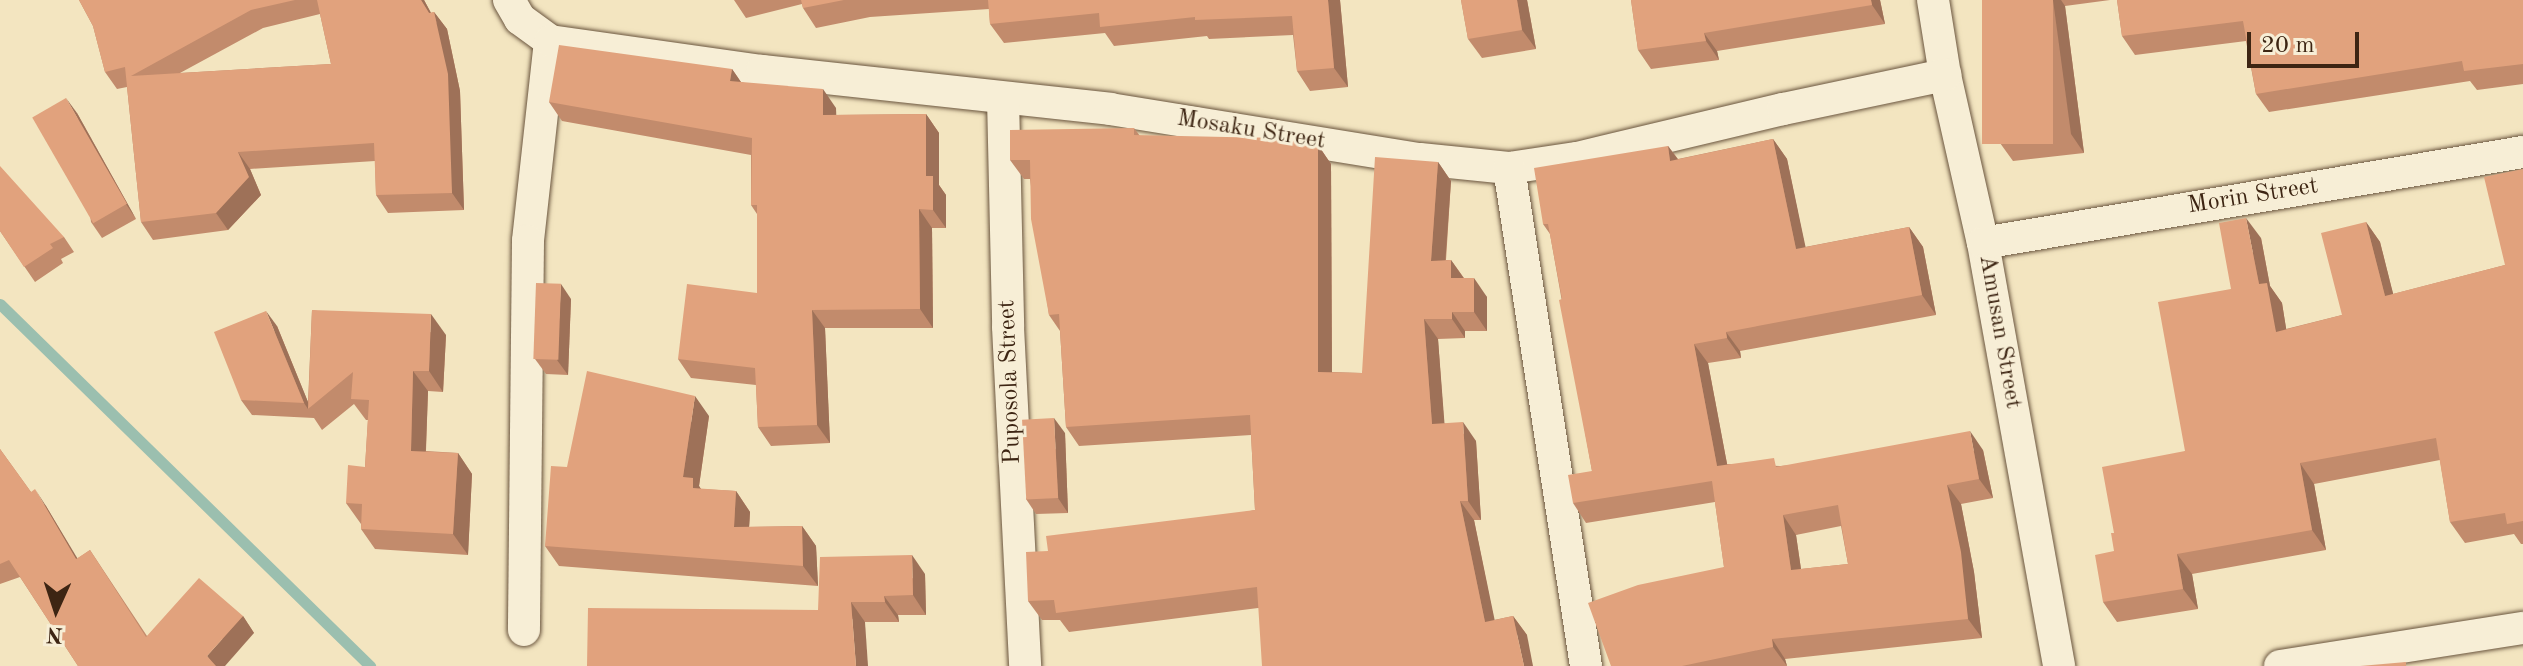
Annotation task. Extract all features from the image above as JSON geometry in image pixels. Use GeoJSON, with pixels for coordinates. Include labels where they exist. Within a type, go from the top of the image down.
{"type":"FeatureCollection","features":[{"type":"Feature","properties":{"kind":"street"},"geometry":{"type":"LineString","coordinates":[[509,0],[520,19],[550,41],[528,241],[524,630]]}},
{"type":"Feature","properties":{"kind":"street","name":"Amusan Street"},"geometry":{"type":"LineString","coordinates":[[1933,0],[1945,75],[1983,243],[2059,666]]}},
{"type":"Feature","properties":{"kind":"street","name":"Mosaku Street"},"geometry":{"type":"LineString","coordinates":[[550,41],[762,71],[1110,109],[1420,159],[1509,168],[1577,158],[1783,109],[1945,75]]}},
{"type":"Feature","properties":{"kind":"street","name":"Puposola Street"},"geometry":{"type":"LineString","coordinates":[[1003,98],[1008,327],[1025,666]]}},
{"type":"Feature","properties":{"kind":"street","name":"Morin Street"},"geometry":{"type":"LineString","coordinates":[[1983,243],[2523,152]]}},
{"type":"Feature","properties":{"kind":"street"},"geometry":{"type":"LineString","coordinates":[[1509,168],[1586,666]]}},
{"type":"Feature","properties":{"kind":"street"},"geometry":{"type":"LineString","coordinates":[[2280,666],[2523,628]]}},
{"type":"Feature","properties":{"kind":"building"},"geometry":{"type":"Polygon","coordinates":[[[79,0],[295,0],[251,10],[131,76],[331,64],[317,0],[421,0],[429,13],[434,12],[448,74],[452,193],[376,195],[374,143],[238,152],[249,177],[216,213],[141,222],[125,67],[105,72],[93,26],[79,0]]]}},
{"type":"Feature","properties":{"kind":"building"},"geometry":{"type":"Polygon","coordinates":[[[801,0],[844,0],[803,8],[801,0]]]}},
{"type":"Feature","properties":{"kind":"building"},"geometry":{"type":"Polygon","coordinates":[[[988,0],[1328,0],[1334,68],[1297,71],[1292,16],[1195,20],[1195,17],[1100,27],[1099,13],[990,24],[988,0]]]}},
{"type":"Feature","properties":{"kind":"building"},"geometry":{"type":"Polygon","coordinates":[[[1461,0],[1517,0],[1522,30],[1468,39],[1461,0]]]}},
{"type":"Feature","properties":{"kind":"building"},"geometry":{"type":"Polygon","coordinates":[[[1631,0],[1871,0],[1872,5],[1704,33],[1706,41],[1638,50],[1631,0]]]}},
{"type":"Feature","properties":{"kind":"building"},"geometry":{"type":"Polygon","coordinates":[[[1982,0],[2053,0],[2053,144],[1982,144],[1982,0]]]}},
{"type":"Feature","properties":{"kind":"building"},"geometry":{"type":"Polygon","coordinates":[[[2117,0],[2523,0],[2523,64],[2464,71],[2462,61],[2256,94],[2243,21],[2122,36],[2117,0]]]}},
{"type":"Feature","properties":{"kind":"building"},"geometry":{"type":"Polygon","coordinates":[[[559,45],[732,69],[730,81],[823,89],[823,115],[926,114],[926,176],[933,176],[933,210],[919,209],[920,309],[812,310],[817,425],[758,427],[755,368],[678,359],[687,284],[757,293],[757,205],[751,205],[752,138],[549,102],[559,45]]]}},
{"type":"Feature","properties":{"kind":"building"},"geometry":{"type":"Polygon","coordinates":[[[66,98],[127,204],[93,223],[32,118],[66,98]]]}},
{"type":"Feature","properties":{"kind":"building"},"geometry":{"type":"Polygon","coordinates":[[[1134,128],[1134,135],[1278,138],[1318,145],[1318,372],[1362,373],[1375,157],[1438,162],[1431,261],[1451,260],[1451,278],[1474,278],[1474,312],[1452,312],[1452,319],[1424,319],[1432,424],[1463,422],[1468,501],[1460,501],[1485,622],[1513,616],[1524,666],[1262,666],[1257,587],[1056,613],[1054,600],[1028,601],[1026,552],[1048,551],[1046,536],[1255,510],[1250,415],[1066,427],[1059,314],[1049,315],[1031,219],[1030,160],[1010,160],[1010,130],[1134,128]]]}},
{"type":"Feature","properties":{"kind":"building"},"geometry":{"type":"Polygon","coordinates":[[[1773,139],[1796,249],[1909,227],[1922,295],[1726,332],[1727,338],[1694,344],[1717,466],[1774,458],[1776,467],[1970,431],[1979,479],[1947,485],[1961,552],[1968,619],[1772,639],[1773,647],[1682,666],[1611,666],[1588,603],[1638,585],[1724,567],[1712,481],[1573,503],[1568,475],[1592,471],[1559,300],[1562,299],[1548,224],[1543,224],[1534,168],[1668,146],[1670,161],[1773,139]],[[1838,505],[1783,515],[1791,570],[1848,564],[1838,505]]]}},
{"type":"Feature","properties":{"kind":"building"},"geometry":{"type":"Polygon","coordinates":[[[0,166],[64,237],[50,244],[53,248],[24,267],[0,231],[0,166]]]}},
{"type":"Feature","properties":{"kind":"building"},"geometry":{"type":"Polygon","coordinates":[[[2523,169],[2523,521],[2507,524],[2505,513],[2450,522],[2436,438],[2300,463],[2312,530],[2177,554],[2183,589],[2103,602],[2095,555],[2114,551],[2111,533],[2114,533],[2102,467],[2185,451],[2158,302],[2231,289],[2219,223],[2246,218],[2259,284],[2267,283],[2276,332],[2342,315],[2321,233],[2366,222],[2385,296],[2505,265],[2484,177],[2523,169]]]}},
{"type":"Feature","properties":{"kind":"building"},"geometry":{"type":"Polygon","coordinates":[[[536,283],[561,284],[558,360],[533,359],[536,283]]]}},
{"type":"Feature","properties":{"kind":"building"},"geometry":{"type":"Polygon","coordinates":[[[312,310],[431,314],[429,371],[413,371],[411,451],[458,453],[453,534],[361,529],[362,504],[346,503],[348,465],[365,467],[369,400],[351,399],[353,372],[308,409],[312,310]]]}},
{"type":"Feature","properties":{"kind":"building"},"geometry":{"type":"Polygon","coordinates":[[[266,311],[304,403],[241,400],[214,332],[266,311]]]}},
{"type":"Feature","properties":{"kind":"building"},"geometry":{"type":"Polygon","coordinates":[[[587,371],[695,396],[683,477],[693,478],[693,488],[736,491],[734,527],[802,526],[803,566],[545,546],[551,466],[567,467],[587,371]]]}},
{"type":"Feature","properties":{"kind":"building"},"geometry":{"type":"Polygon","coordinates":[[[1054,418],[1058,498],[1026,500],[1022,420],[1054,418]]]}},
{"type":"Feature","properties":{"kind":"building"},"geometry":{"type":"Polygon","coordinates":[[[0,449],[31,492],[35,489],[76,559],[90,550],[146,637],[199,578],[243,616],[207,656],[216,666],[78,666],[9,560],[0,564],[0,449]]]}},
{"type":"Feature","properties":{"kind":"building"},"geometry":{"type":"Polygon","coordinates":[[[912,555],[913,595],[884,596],[885,602],[851,602],[856,666],[587,666],[588,608],[818,610],[820,557],[912,555]]]}},
{"type":"Feature","properties":{"kind":"building"},"geometry":{"type":"Polygon","coordinates":[[[2406,662],[2406,666],[2360,666],[2406,662]]]}},
{"type":"Feature","properties":{"kind":"waterway"},"geometry":{"type":"LineString","coordinates":[[0,304],[370,666]]}}]}
